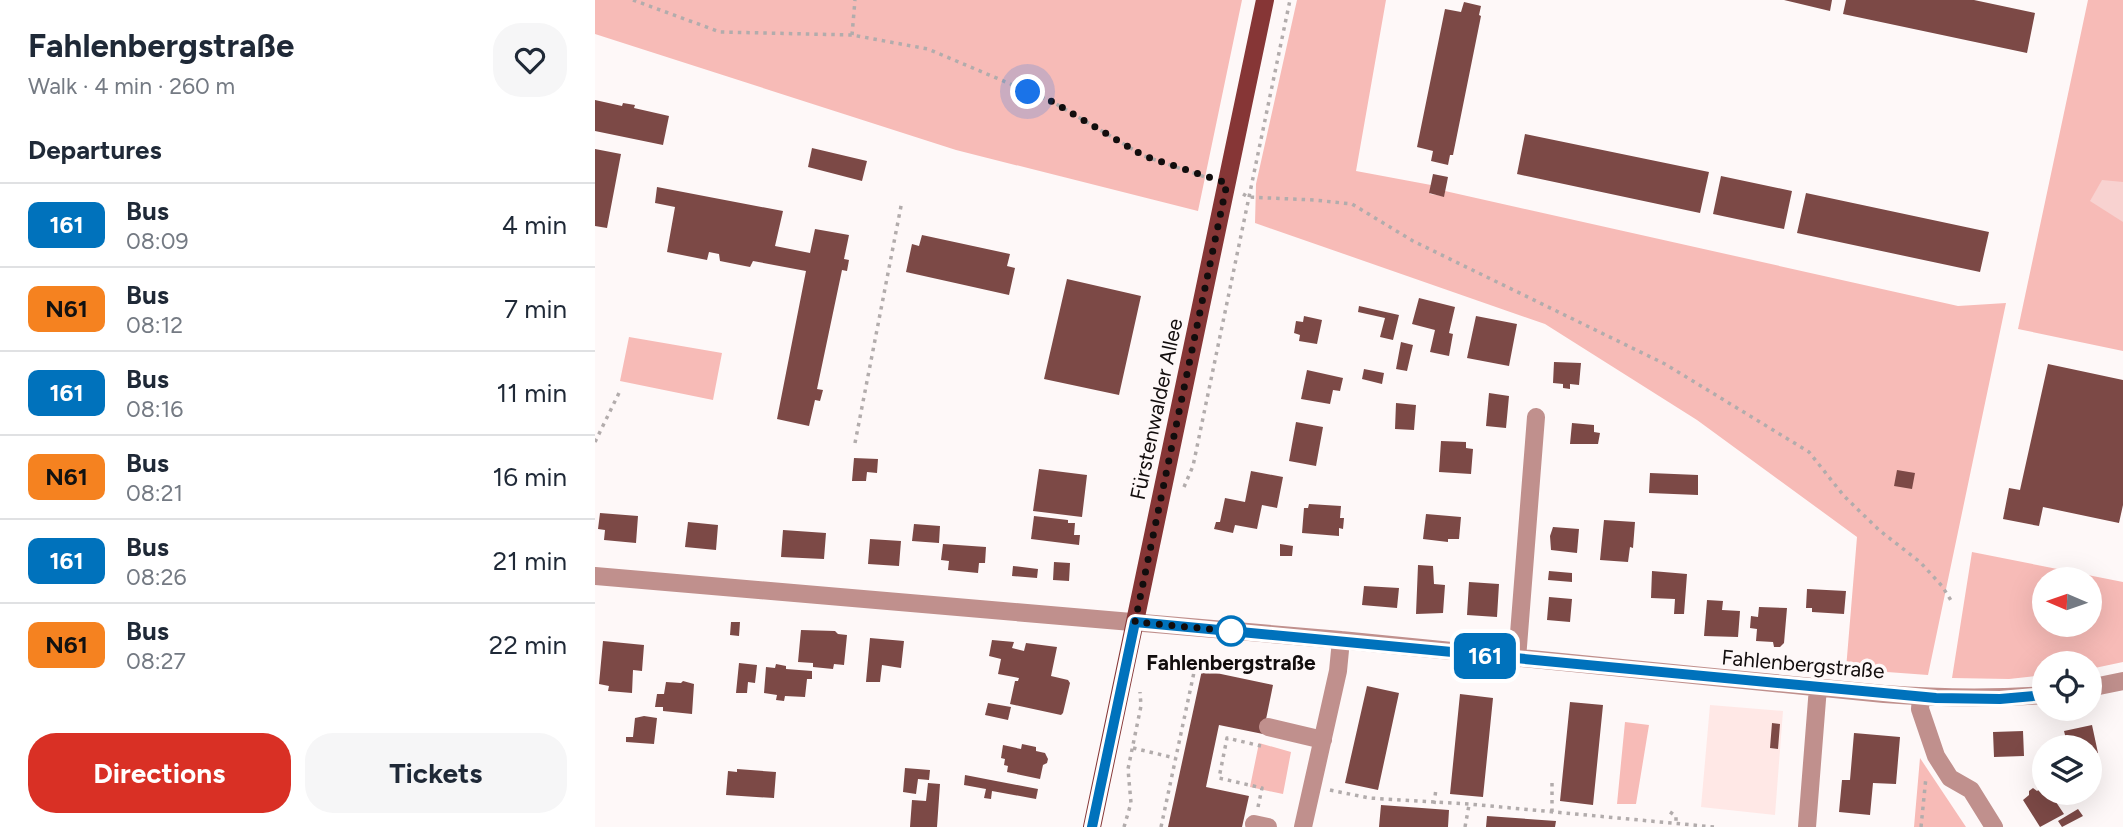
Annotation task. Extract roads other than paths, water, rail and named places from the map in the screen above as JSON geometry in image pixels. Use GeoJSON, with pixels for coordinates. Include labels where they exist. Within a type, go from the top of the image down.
{"type":"FeatureCollection","features":[{"type":"Feature","properties":{"kind":"main road","name":"Fürstenwalder Allee"},"geometry":{"type":"LineString","coordinates":[[1092,827],[1265,0]]}},
{"type":"Feature","properties":{"kind":"street"},"geometry":{"type":"LineString","coordinates":[[1517,659],[1537,417]]}},
{"type":"Feature","properties":{"kind":"street","name":"Fahlenbergstraße"},"geometry":{"type":"LineString","coordinates":[[595,576],[1342,640],[1921,697],[2000,699],[2032,696]]}},
{"type":"Feature","properties":{"kind":"street"},"geometry":{"type":"LineString","coordinates":[[1303,827],[1338,671],[1342,640]]}},
{"type":"Feature","properties":{"kind":"street"},"geometry":{"type":"LineString","coordinates":[[2102,685],[2123,681]]}},
{"type":"Feature","properties":{"kind":"street"},"geometry":{"type":"LineString","coordinates":[[1807,827],[1818,687]]}},
{"type":"Feature","properties":{"kind":"street"},"geometry":{"type":"LineString","coordinates":[[1921,697],[1920,709],[1936,755],[1950,778],[1971,790],[1994,827]]}},
{"type":"Feature","properties":{"kind":"street"},"geometry":{"type":"LineString","coordinates":[[1268,727],[1323,740]]}},
{"type":"Feature","properties":{"kind":"place","name":"Fahlenbergstraße"},"geometry":{"type":"Point","coordinates":[1231,631]}}]}
